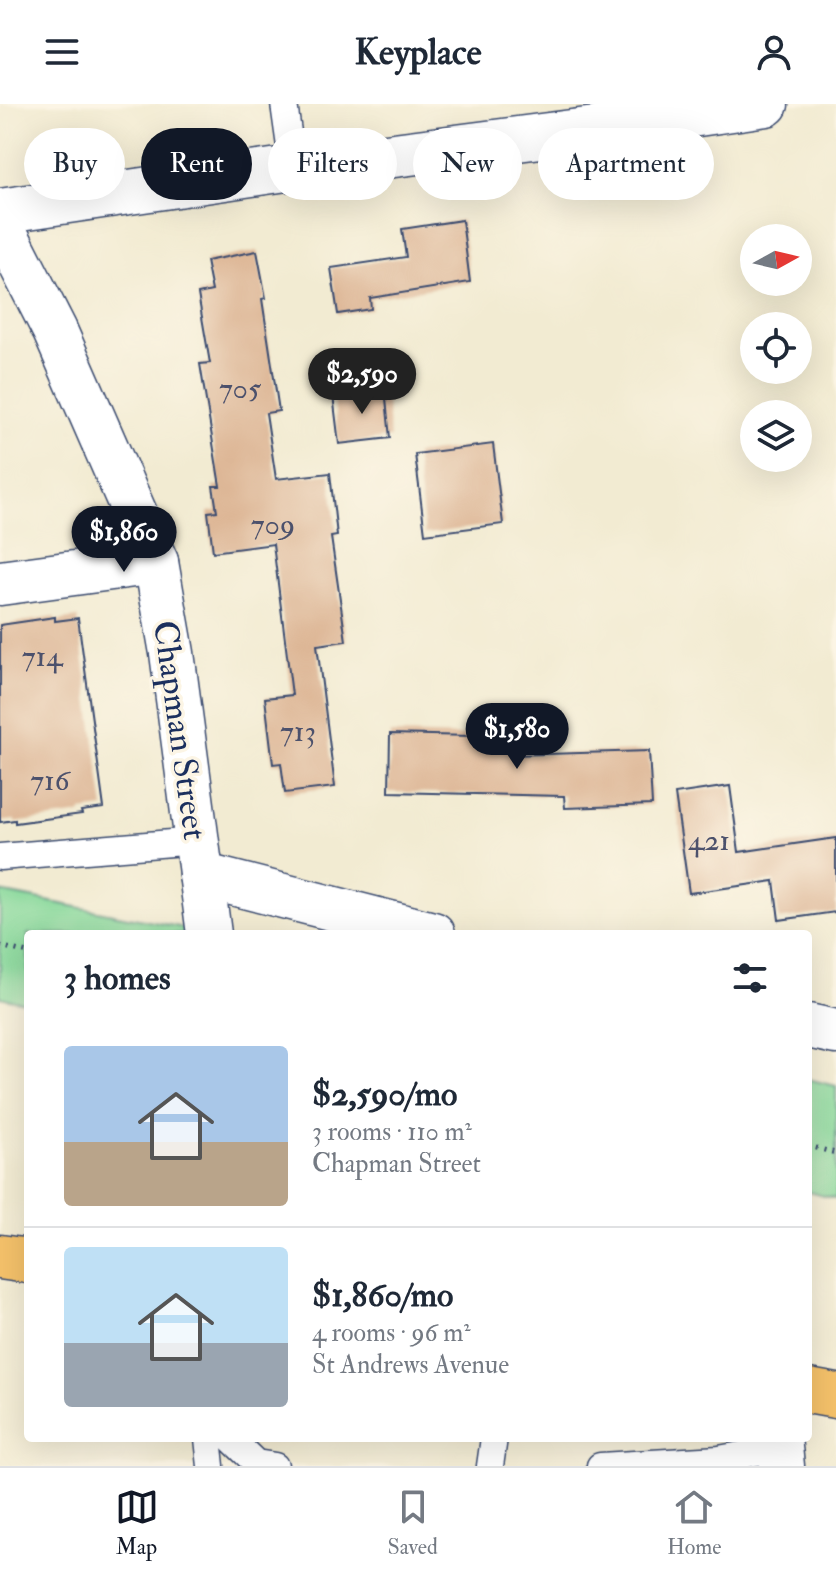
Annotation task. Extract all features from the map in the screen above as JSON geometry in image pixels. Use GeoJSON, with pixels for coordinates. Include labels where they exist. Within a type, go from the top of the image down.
{"type":"FeatureCollection","features":[{"type":"Feature","properties":{"kind":"main road"},"geometry":{"type":"LineString","coordinates":[[0,1257],[24,1260]]}},
{"type":"Feature","properties":{"kind":"main road"},"geometry":{"type":"LineString","coordinates":[[812,1392],[836,1396]]}},
{"type":"Feature","properties":{"kind":"street"},"geometry":{"type":"LineString","coordinates":[[397,155],[766,104]]}},
{"type":"Feature","properties":{"kind":"street"},"geometry":{"type":"LineString","coordinates":[[0,211],[268,172]]}},
{"type":"Feature","properties":{"kind":"street","name":"Chapman Street"},"geometry":{"type":"LineString","coordinates":[[0,223],[62,345],[156,562],[172,653],[208,930]]}},
{"type":"Feature","properties":{"kind":"street"},"geometry":{"type":"LineString","coordinates":[[0,583],[156,562]]}},
{"type":"Feature","properties":{"kind":"street"},"geometry":{"type":"LineString","coordinates":[[198,858],[421,930]]}},
{"type":"Feature","properties":{"kind":"street"},"geometry":{"type":"LineString","coordinates":[[812,1027],[836,1032]]}},
{"type":"Feature","properties":{"kind":"lane"},"geometry":{"type":"LineString","coordinates":[[284,104],[287,128]]}},
{"type":"Feature","properties":{"kind":"lane"},"geometry":{"type":"LineString","coordinates":[[0,857],[198,858]]}},
{"type":"Feature","properties":{"kind":"lane"},"geometry":{"type":"LineString","coordinates":[[208,1442],[211,1466]]}},
{"type":"Feature","properties":{"kind":"lane"},"geometry":{"type":"LineString","coordinates":[[234,1442],[256,1463],[275,1466]]}},
{"type":"Feature","properties":{"kind":"lane"},"geometry":{"type":"LineString","coordinates":[[490,1466],[493,1442]]}},
{"type":"Feature","properties":{"kind":"lane"},"geometry":{"type":"LineString","coordinates":[[600,1466],[662,1450],[719,1459],[780,1451]]}},
{"type":"Feature","properties":{"kind":"path"},"geometry":{"type":"LineString","coordinates":[[0,946],[24,952]]}},
{"type":"Feature","properties":{"kind":"path"},"geometry":{"type":"LineString","coordinates":[[812,1147],[836,1153]]}},
{"type":"Feature","properties":{"kind":"green space"},"geometry":{"type":"Polygon","coordinates":[[[0,892],[195,930],[24,930],[24,1002],[0,997],[0,892]]]}},
{"type":"Feature","properties":{"kind":"green space"},"geometry":{"type":"Polygon","coordinates":[[[812,1080],[836,1086],[836,1199],[812,1193],[812,1080]]]}},
{"type":"Feature","properties":{"kind":"building"},"geometry":{"type":"Polygon","coordinates":[[[462,220],[470,282],[370,298],[371,309],[338,314],[331,268],[406,257],[402,229],[462,220]]]}},
{"type":"Feature","properties":{"kind":"building"},"geometry":{"type":"Polygon","coordinates":[[[257,251],[266,298],[262,299],[279,411],[266,413],[276,479],[330,473],[337,536],[331,537],[346,641],[317,645],[335,787],[285,793],[281,763],[273,764],[265,698],[292,695],[273,544],[213,552],[208,512],[217,511],[213,486],[220,486],[200,364],[210,363],[198,294],[212,291],[206,261],[257,251]]]}},
{"type":"Feature","properties":{"kind":"building"},"geometry":{"type":"Polygon","coordinates":[[[385,389],[390,438],[339,444],[333,395],[385,389]]]}},
{"type":"Feature","properties":{"kind":"building"},"geometry":{"type":"Polygon","coordinates":[[[493,444],[503,524],[425,534],[415,454],[493,444]]]}},
{"type":"Feature","properties":{"kind":"building"},"geometry":{"type":"Polygon","coordinates":[[[55,617],[55,621],[78,618],[104,808],[81,811],[82,814],[15,823],[15,820],[0,822],[0,625],[55,617]]]}},
{"type":"Feature","properties":{"kind":"building"},"geometry":{"type":"Polygon","coordinates":[[[390,734],[512,737],[512,755],[649,751],[652,805],[565,808],[564,796],[389,792],[390,734]]]}},
{"type":"Feature","properties":{"kind":"building"},"geometry":{"type":"Polygon","coordinates":[[[730,786],[739,852],[836,838],[836,912],[779,920],[774,881],[689,893],[675,794],[730,786]]]}}]}
